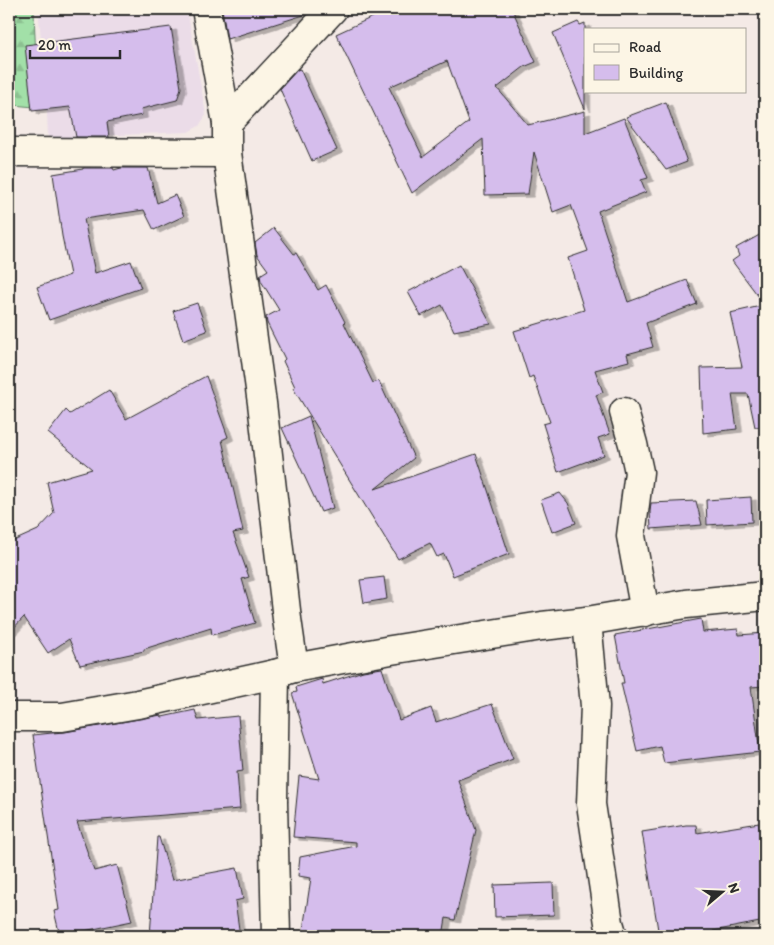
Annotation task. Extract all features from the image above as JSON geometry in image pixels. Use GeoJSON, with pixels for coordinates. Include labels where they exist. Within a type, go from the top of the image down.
{"type":"FeatureCollection","features":[{"type":"Feature","properties":{"kind":"street"},"geometry":{"type":"LineString","coordinates":[[206,9],[227,123],[227,153],[262,403],[287,619],[273,802],[276,936]]}},
{"type":"Feature","properties":{"kind":"street"},"geometry":{"type":"LineString","coordinates":[[227,123],[333,9]]}},
{"type":"Feature","properties":{"kind":"street"},"geometry":{"type":"LineString","coordinates":[[9,152],[227,153]]}},
{"type":"Feature","properties":{"kind":"street"},"geometry":{"type":"LineString","coordinates":[[624,412],[639,472],[632,536],[645,612]]}},
{"type":"Feature","properties":{"kind":"street"},"geometry":{"type":"LineString","coordinates":[[9,717],[62,717],[138,704],[284,671],[391,650],[542,626],[587,622],[686,604],[765,596]]}},
{"type":"Feature","properties":{"kind":"street"},"geometry":{"type":"LineString","coordinates":[[587,622],[595,706],[591,804],[609,923],[613,936]]}},
{"type":"Feature","properties":{"kind":"shaded area"},"geometry":{"type":"Polygon","coordinates":[[[38,9],[187,9],[206,115],[199,126],[188,132],[48,138],[46,88],[38,9]]]}},
{"type":"Feature","properties":{"kind":"green space"},"geometry":{"type":"Polygon","coordinates":[[[9,9],[33,9],[34,12],[36,61],[34,107],[13,105],[9,100],[9,9]]]}},
{"type":"Feature","properties":{"kind":"building"},"geometry":{"type":"Polygon","coordinates":[[[222,9],[306,9],[307,14],[227,39],[222,9]]]}},
{"type":"Feature","properties":{"kind":"building"},"geometry":{"type":"Polygon","coordinates":[[[390,9],[512,9],[536,62],[524,67],[497,88],[528,125],[585,111],[585,133],[624,118],[648,178],[641,180],[646,192],[598,211],[628,302],[687,280],[697,304],[646,323],[653,347],[627,354],[629,361],[595,370],[603,392],[596,395],[610,434],[598,438],[604,455],[558,472],[543,424],[550,422],[533,376],[529,378],[514,331],[584,310],[568,258],[588,251],[571,205],[553,212],[534,152],[528,194],[485,195],[483,139],[412,193],[336,34],[390,9]],[[447,61],[389,87],[423,157],[469,122],[447,61]]]}},
{"type":"Feature","properties":{"kind":"building"},"geometry":{"type":"Polygon","coordinates":[[[578,22],[580,25],[585,23],[585,109],[553,33],[578,22]]]}},
{"type":"Feature","properties":{"kind":"building"},"geometry":{"type":"Polygon","coordinates":[[[171,27],[181,88],[177,100],[141,109],[142,115],[107,122],[109,137],[76,137],[70,107],[32,111],[25,45],[171,27]]]}},
{"type":"Feature","properties":{"kind":"building"},"geometry":{"type":"Polygon","coordinates":[[[300,69],[337,150],[312,161],[280,89],[300,69]]]}},
{"type":"Feature","properties":{"kind":"building"},"geometry":{"type":"Polygon","coordinates":[[[666,102],[687,162],[666,170],[626,117],[666,102]]]}},
{"type":"Feature","properties":{"kind":"building"},"geometry":{"type":"Polygon","coordinates":[[[83,168],[113,168],[114,170],[121,168],[148,168],[157,203],[175,195],[184,216],[154,230],[144,210],[84,219],[95,273],[131,261],[141,288],[49,320],[37,287],[70,275],[53,174],[83,168]]]}},
{"type":"Feature","properties":{"kind":"building"},"geometry":{"type":"Polygon","coordinates":[[[274,228],[294,254],[296,253],[318,290],[326,285],[373,383],[379,381],[414,458],[375,489],[476,454],[509,554],[453,576],[444,554],[437,557],[430,543],[398,559],[293,388],[295,387],[283,361],[285,359],[267,323],[266,317],[279,310],[261,281],[260,275],[268,270],[257,255],[255,243],[274,228]]]}},
{"type":"Feature","properties":{"kind":"building"},"geometry":{"type":"Polygon","coordinates":[[[765,232],[765,305],[732,261],[739,256],[736,248],[765,232]]]}},
{"type":"Feature","properties":{"kind":"building"},"geometry":{"type":"Polygon","coordinates":[[[459,265],[491,324],[454,331],[442,305],[421,316],[408,292],[459,265]]]}},
{"type":"Feature","properties":{"kind":"building"},"geometry":{"type":"Polygon","coordinates":[[[197,303],[207,331],[183,340],[173,311],[197,303]]]}},
{"type":"Feature","properties":{"kind":"building"},"geometry":{"type":"Polygon","coordinates":[[[765,305],[765,426],[755,427],[748,394],[732,394],[737,429],[703,433],[701,368],[742,367],[730,313],[765,305]]]}},
{"type":"Feature","properties":{"kind":"building"},"geometry":{"type":"Polygon","coordinates":[[[206,376],[228,437],[222,440],[243,531],[233,533],[249,577],[242,579],[255,623],[212,635],[211,628],[144,649],[144,651],[80,665],[69,639],[48,653],[24,617],[9,633],[9,543],[38,530],[54,513],[47,482],[92,469],[48,433],[66,410],[70,414],[109,390],[126,419],[206,376]]]}},
{"type":"Feature","properties":{"kind":"building"},"geometry":{"type":"Polygon","coordinates":[[[309,416],[333,508],[321,512],[282,428],[309,416]]]}},
{"type":"Feature","properties":{"kind":"building"},"geometry":{"type":"Polygon","coordinates":[[[560,493],[568,503],[576,523],[552,532],[541,500],[560,493]]]}},
{"type":"Feature","properties":{"kind":"building"},"geometry":{"type":"Polygon","coordinates":[[[751,497],[752,522],[707,525],[706,500],[751,497]]]}},
{"type":"Feature","properties":{"kind":"building"},"geometry":{"type":"Polygon","coordinates":[[[696,501],[702,525],[651,529],[651,503],[696,501]]]}},
{"type":"Feature","properties":{"kind":"building"},"geometry":{"type":"Polygon","coordinates":[[[384,577],[387,599],[364,603],[360,580],[384,577]]]}},
{"type":"Feature","properties":{"kind":"building"},"geometry":{"type":"Polygon","coordinates":[[[701,619],[703,632],[738,629],[739,635],[765,633],[765,686],[751,687],[760,752],[664,763],[660,746],[637,751],[621,683],[624,683],[615,635],[701,619]]]}},
{"type":"Feature","properties":{"kind":"building"},"geometry":{"type":"Polygon","coordinates":[[[382,668],[399,720],[431,708],[436,722],[492,704],[513,759],[458,780],[476,830],[455,920],[446,918],[443,936],[302,936],[311,878],[298,876],[300,857],[356,846],[356,842],[293,837],[299,776],[319,779],[292,693],[297,692],[296,687],[322,679],[323,684],[363,671],[382,668]]]}},
{"type":"Feature","properties":{"kind":"building"},"geometry":{"type":"Polygon","coordinates":[[[195,710],[198,720],[238,716],[243,771],[237,772],[240,809],[77,822],[94,871],[117,865],[132,921],[60,936],[54,911],[59,910],[33,735],[65,732],[195,710]]]}},
{"type":"Feature","properties":{"kind":"building"},"geometry":{"type":"Polygon","coordinates":[[[759,823],[765,861],[765,921],[713,931],[714,936],[659,936],[642,832],[696,825],[697,833],[759,823]]]}},
{"type":"Feature","properties":{"kind":"building"},"geometry":{"type":"Polygon","coordinates":[[[157,837],[159,837],[172,880],[237,868],[243,899],[235,901],[240,936],[150,936],[157,837]]]}},
{"type":"Feature","properties":{"kind":"building"},"geometry":{"type":"Polygon","coordinates":[[[553,883],[554,915],[495,917],[494,885],[553,883]]]}}]}
